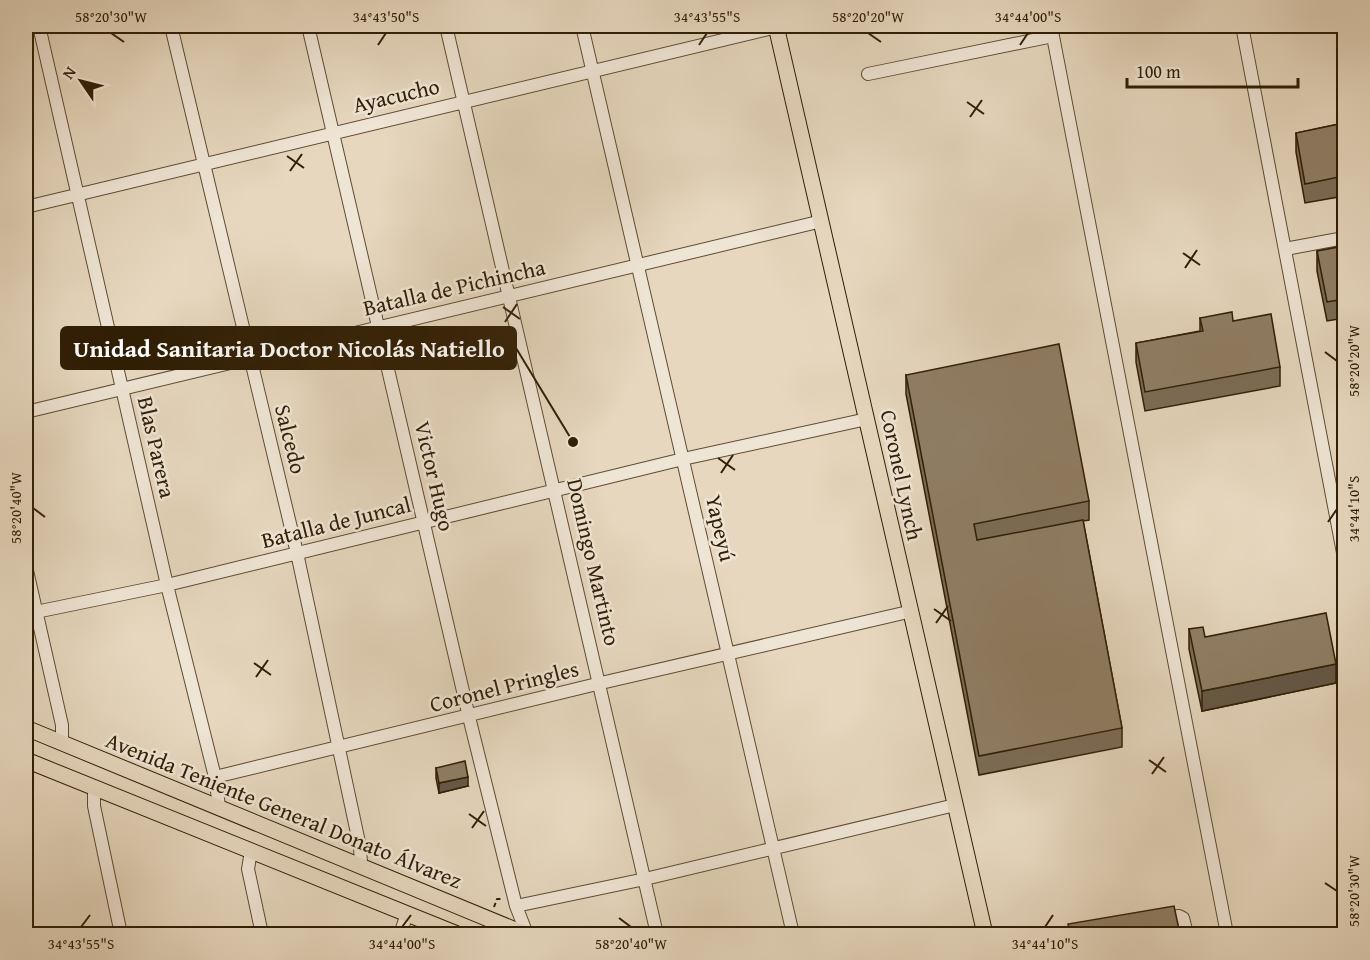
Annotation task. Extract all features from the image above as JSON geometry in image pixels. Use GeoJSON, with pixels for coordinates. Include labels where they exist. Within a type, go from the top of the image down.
{"type":"FeatureCollection","features":[{"type":"Feature","properties":{"kind":"main road","name":"Coronel Lynch"},"geometry":{"type":"LineString","coordinates":[[776,26],[867,419],[908,612],[985,934]]}},
{"type":"Feature","properties":{"kind":"main road","name":"Avenida Teniente General Donato Álvarez"},"geometry":{"type":"LineString","coordinates":[[26,728],[361,864],[526,934]]}},
{"type":"Feature","properties":{"kind":"main road"},"geometry":{"type":"LineString","coordinates":[[26,760],[457,934]]}},
{"type":"Feature","properties":{"kind":"street","name":"Blas Parera"},"geometry":{"type":"LineString","coordinates":[[39,26],[80,195],[167,585],[215,777],[219,807]]}},
{"type":"Feature","properties":{"kind":"street","name":"Salcedo"},"geometry":{"type":"LineString","coordinates":[[171,26],[297,553],[360,847],[361,864]]}},
{"type":"Feature","properties":{"kind":"street","name":"Victor Hugo"},"geometry":{"type":"LineString","coordinates":[[308,26],[469,717],[515,901],[526,934]]}},
{"type":"Feature","properties":{"kind":"street","name":"Domingo Martinto"},"geometry":{"type":"LineString","coordinates":[[446,26],[601,683],[657,934]]}},
{"type":"Feature","properties":{"kind":"street","name":"Yapeyú"},"geometry":{"type":"LineString","coordinates":[[582,26],[793,934]]}},
{"type":"Feature","properties":{"kind":"street","name":"Ayacucho"},"geometry":{"type":"LineString","coordinates":[[26,207],[776,26]]}},
{"type":"Feature","properties":{"kind":"street"},"geometry":{"type":"LineString","coordinates":[[1242,26],[1344,558]]}},
{"type":"Feature","properties":{"kind":"street"},"geometry":{"type":"LineString","coordinates":[[868,74],[1052,31],[1227,934]]}},
{"type":"Feature","properties":{"kind":"street","name":"Batalla de Pichincha"},"geometry":{"type":"LineString","coordinates":[[26,412],[123,391],[249,357],[822,221]]}},
{"type":"Feature","properties":{"kind":"street"},"geometry":{"type":"LineString","coordinates":[[1285,249],[1344,238]]}},
{"type":"Feature","properties":{"kind":"street","name":"Batalla de Juncal"},"geometry":{"type":"LineString","coordinates":[[31,613],[167,585],[683,459],[867,419]]}},
{"type":"Feature","properties":{"kind":"street"},"geometry":{"type":"LineString","coordinates":[[26,566],[31,613],[62,725],[62,743]]}},
{"type":"Feature","properties":{"kind":"street","name":"Coronel Pringles"},"geometry":{"type":"LineString","coordinates":[[215,777],[469,717],[601,683],[908,612]]}},
{"type":"Feature","properties":{"kind":"street"},"geometry":{"type":"LineString","coordinates":[[94,788],[94,806],[121,934]]}},
{"type":"Feature","properties":{"kind":"street"},"geometry":{"type":"LineString","coordinates":[[515,901],[645,879],[955,806]]}},
{"type":"Feature","properties":{"kind":"street"},"geometry":{"type":"LineString","coordinates":[[251,851],[248,869],[262,934]]}},
{"type":"Feature","properties":{"kind":"street"},"geometry":{"type":"LineString","coordinates":[[400,934],[407,914]]}},
{"type":"Feature","properties":{"kind":"street"},"geometry":{"type":"LineString","coordinates":[[1152,921],[1179,916],[1184,921],[1187,934]]}},
{"type":"Feature","properties":{"kind":"path"},"geometry":{"type":"LineString","coordinates":[[489,919],[497,899],[515,901]]}},
{"type":"Feature","properties":{"kind":"building"},"geometry":{"type":"Polygon","coordinates":[[[1344,123],[1344,176],[1305,184],[1296,133],[1344,123]]]}},
{"type":"Feature","properties":{"kind":"building"},"geometry":{"type":"Polygon","coordinates":[[[1344,246],[1344,299],[1327,302],[1317,251],[1344,246]]]}},
{"type":"Feature","properties":{"kind":"building"},"geometry":{"type":"Polygon","coordinates":[[[1232,312],[1233,321],[1271,314],[1280,367],[1145,392],[1136,343],[1203,331],[1200,318],[1232,312]]]}},
{"type":"Feature","properties":{"kind":"building"},"geometry":{"type":"Polygon","coordinates":[[[1059,344],[1089,501],[974,524],[977,540],[1083,520],[1122,728],[979,756],[906,375],[1059,344]]]}},
{"type":"Feature","properties":{"kind":"building"},"geometry":{"type":"Polygon","coordinates":[[[1326,613],[1336,664],[1202,691],[1189,629],[1203,627],[1205,637],[1326,613]]]}},
{"type":"Feature","properties":{"kind":"building"},"geometry":{"type":"Polygon","coordinates":[[[465,761],[468,777],[439,783],[436,768],[465,761]]]}},
{"type":"Feature","properties":{"kind":"building"},"geometry":{"type":"Polygon","coordinates":[[[1174,906],[1180,934],[1070,934],[1068,924],[1174,906]]]}},
{"type":"Feature","properties":{"kind":"place","name":"Unidad Sanitaria Doctor Nicolás Natiello"},"geometry":{"type":"Point","coordinates":[573,442]}}]}
